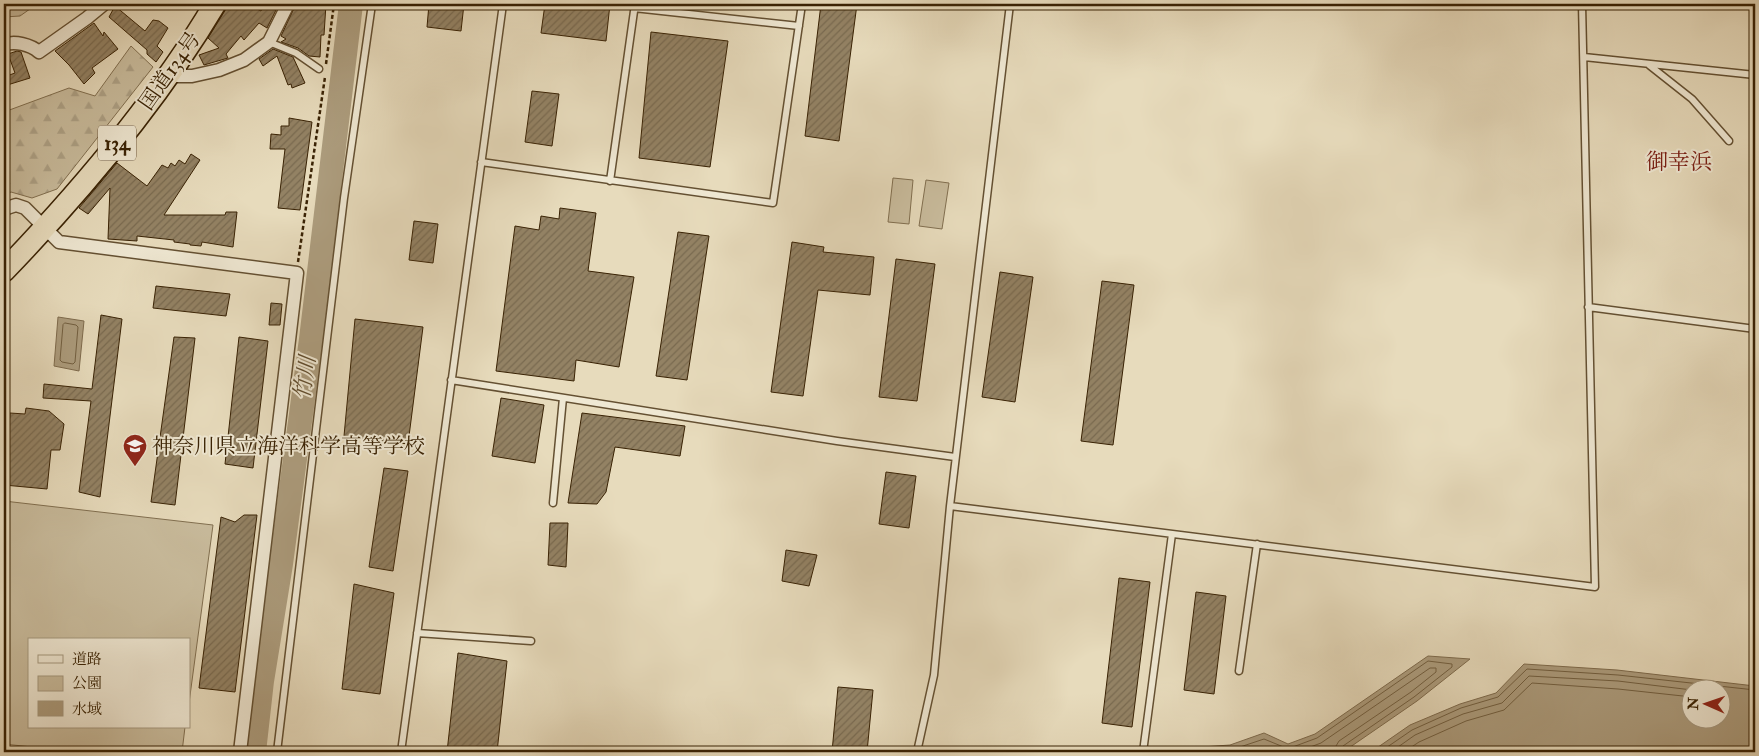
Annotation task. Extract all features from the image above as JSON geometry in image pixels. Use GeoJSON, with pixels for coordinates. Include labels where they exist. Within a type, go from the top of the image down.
{"type":"FeatureCollection","features":[{"type":"Feature","properties":{"kind":"highway","name":"国道134号"},"geometry":{"type":"LineString","coordinates":[[4,271],[45,228],[135,120],[215,4]]}},
{"type":"Feature","properties":{"kind":"street"},"geometry":{"type":"LineString","coordinates":[[4,45],[8,43],[25,45],[39,52],[104,4]]}},
{"type":"Feature","properties":{"kind":"street"},"geometry":{"type":"LineString","coordinates":[[167,76],[192,76],[219,70],[244,60],[269,42],[288,4]]}},
{"type":"Feature","properties":{"kind":"street"},"geometry":{"type":"LineString","coordinates":[[4,209],[16,205],[25,208],[59,242],[297,273],[240,752]]}},
{"type":"Feature","properties":{"kind":"lane"},"geometry":{"type":"LineString","coordinates":[[277,752],[344,198],[372,4]]}},
{"type":"Feature","properties":{"kind":"lane"},"geometry":{"type":"LineString","coordinates":[[401,752],[502,4]]}},
{"type":"Feature","properties":{"kind":"lane"},"geometry":{"type":"LineString","coordinates":[[481,162],[773,203],[802,4]]}},
{"type":"Feature","properties":{"kind":"lane"},"geometry":{"type":"LineString","coordinates":[[917,752],[934,675],[955,457],[1010,4]]}},
{"type":"Feature","properties":{"kind":"lane"},"geometry":{"type":"LineString","coordinates":[[950,506],[1594,586],[1582,4]]}},
{"type":"Feature","properties":{"kind":"lane"},"geometry":{"type":"LineString","coordinates":[[610,180],[635,6],[799,26]]}},
{"type":"Feature","properties":{"kind":"lane"},"geometry":{"type":"LineString","coordinates":[[269,42],[296,54],[319,69]]}},
{"type":"Feature","properties":{"kind":"lane"},"geometry":{"type":"LineString","coordinates":[[1584,57],[1755,75]]}},
{"type":"Feature","properties":{"kind":"lane"},"geometry":{"type":"LineString","coordinates":[[1648,64],[1692,99],[1729,141]]}},
{"type":"Feature","properties":{"kind":"lane"},"geometry":{"type":"LineString","coordinates":[[1588,307],[1755,329]]}},
{"type":"Feature","properties":{"kind":"lane"},"geometry":{"type":"LineString","coordinates":[[452,380],[837,441],[955,457]]}},
{"type":"Feature","properties":{"kind":"lane"},"geometry":{"type":"LineString","coordinates":[[553,503],[563,398]]}},
{"type":"Feature","properties":{"kind":"lane"},"geometry":{"type":"LineString","coordinates":[[1143,752],[1172,534]]}},
{"type":"Feature","properties":{"kind":"lane"},"geometry":{"type":"LineString","coordinates":[[1239,671],[1257,544]]}},
{"type":"Feature","properties":{"kind":"lane"},"geometry":{"type":"LineString","coordinates":[[417,633],[532,640]]}},
{"type":"Feature","properties":{"kind":"path"},"geometry":{"type":"LineString","coordinates":[[297,273],[334,4]]}},
{"type":"Feature","properties":{"kind":"green space"},"geometry":{"type":"Polygon","coordinates":[[[4,4],[37,4],[20,16],[4,17],[4,4]]]}},
{"type":"Feature","properties":{"kind":"green space"},"geometry":{"type":"Polygon","coordinates":[[[131,46],[153,67],[57,189],[32,198],[11,192],[4,195],[4,112],[69,88],[95,96],[131,46]]]}},
{"type":"Feature","properties":{"kind":"green space"},"geometry":{"type":"Polygon","coordinates":[[[893,178],[913,180],[909,224],[888,222],[893,178]]]}},
{"type":"Feature","properties":{"kind":"green space"},"geometry":{"type":"Polygon","coordinates":[[[926,180],[949,183],[942,229],[919,226],[926,180]]]}},
{"type":"Feature","properties":{"kind":"green space"},"geometry":{"type":"Polygon","coordinates":[[[4,501],[213,525],[190,696],[190,638],[28,638],[28,728],[185,728],[182,752],[79,752],[4,744],[4,501]]]}},
{"type":"Feature","properties":{"kind":"water"},"geometry":{"type":"Polygon","coordinates":[[[58,317],[84,321],[79,371],[54,366],[58,317]]]}},
{"type":"Feature","properties":{"kind":"water"},"geometry":{"type":"Polygon","coordinates":[[[1428,656],[1470,659],[1417,701],[1343,752],[1200,752],[1202,747],[1230,745],[1264,733],[1288,744],[1315,734],[1428,656]]]}},
{"type":"Feature","properties":{"kind":"water"},"geometry":{"type":"Polygon","coordinates":[[[1524,664],[1617,670],[1686,678],[1682,678],[1682,728],[1732,728],[1732,683],[1755,686],[1755,752],[1371,752],[1410,725],[1460,704],[1496,693],[1524,664]]]}},
{"type":"Feature","properties":{"kind":"building"},"geometry":{"type":"Polygon","coordinates":[[[229,4],[248,4],[261,11],[264,4],[279,4],[267,28],[259,23],[244,40],[241,36],[226,54],[228,58],[204,65],[199,55],[219,48],[208,38],[229,4]]]}},
{"type":"Feature","properties":{"kind":"building"},"geometry":{"type":"Polygon","coordinates":[[[296,4],[326,4],[320,57],[309,56],[298,48],[281,42],[286,39],[281,36],[296,4]]]}},
{"type":"Feature","properties":{"kind":"building"},"geometry":{"type":"Polygon","coordinates":[[[429,4],[464,4],[461,31],[427,27],[429,4]]]}},
{"type":"Feature","properties":{"kind":"building"},"geometry":{"type":"Polygon","coordinates":[[[545,4],[610,4],[606,41],[541,33],[545,4]]]}},
{"type":"Feature","properties":{"kind":"building"},"geometry":{"type":"Polygon","coordinates":[[[821,4],[857,4],[839,141],[805,136],[821,4]]]}},
{"type":"Feature","properties":{"kind":"building"},"geometry":{"type":"Polygon","coordinates":[[[115,6],[145,31],[153,20],[159,21],[168,28],[157,46],[163,52],[156,62],[147,54],[147,50],[109,17],[115,6]]]}},
{"type":"Feature","properties":{"kind":"building"},"geometry":{"type":"Polygon","coordinates":[[[94,23],[103,36],[104,32],[118,49],[92,68],[95,73],[84,84],[55,51],[94,23]]]}},
{"type":"Feature","properties":{"kind":"building"},"geometry":{"type":"Polygon","coordinates":[[[651,32],[728,41],[710,167],[639,158],[651,32]]]}},
{"type":"Feature","properties":{"kind":"building"},"geometry":{"type":"Polygon","coordinates":[[[273,49],[293,57],[305,83],[292,88],[291,84],[288,85],[277,56],[263,66],[259,59],[273,49]]]}},
{"type":"Feature","properties":{"kind":"building"},"geometry":{"type":"Polygon","coordinates":[[[17,51],[21,52],[30,78],[4,86],[4,77],[15,73],[8,54],[17,51]]]}},
{"type":"Feature","properties":{"kind":"building"},"geometry":{"type":"Polygon","coordinates":[[[532,91],[559,94],[552,146],[525,142],[532,91]]]}},
{"type":"Feature","properties":{"kind":"building"},"geometry":{"type":"Polygon","coordinates":[[[289,118],[312,122],[300,210],[278,208],[285,149],[270,149],[271,134],[281,135],[281,126],[289,126],[289,118]]]}},
{"type":"Feature","properties":{"kind":"building"},"geometry":{"type":"Polygon","coordinates":[[[191,154],[200,160],[164,215],[225,215],[226,212],[237,212],[233,247],[202,242],[201,246],[190,245],[174,242],[174,240],[137,236],[137,241],[108,239],[110,188],[88,214],[79,208],[117,163],[147,186],[162,165],[168,168],[171,163],[175,166],[179,160],[185,164],[191,154]]]}},
{"type":"Feature","properties":{"kind":"building"},"geometry":{"type":"Polygon","coordinates":[[[560,208],[596,213],[588,271],[634,277],[619,367],[576,360],[574,381],[496,371],[515,226],[539,230],[541,216],[559,219],[560,208]]]}},
{"type":"Feature","properties":{"kind":"building"},"geometry":{"type":"Polygon","coordinates":[[[414,221],[438,224],[433,263],[409,260],[414,221]]]}},
{"type":"Feature","properties":{"kind":"building"},"geometry":{"type":"Polygon","coordinates":[[[678,232],[709,236],[687,380],[656,376],[678,232]]]}},
{"type":"Feature","properties":{"kind":"building"},"geometry":{"type":"Polygon","coordinates":[[[792,242],[824,247],[823,252],[874,257],[870,295],[818,290],[803,396],[771,392],[792,242]]]}},
{"type":"Feature","properties":{"kind":"building"},"geometry":{"type":"Polygon","coordinates":[[[896,259],[935,264],[917,401],[879,397],[896,259]]]}},
{"type":"Feature","properties":{"kind":"building"},"geometry":{"type":"Polygon","coordinates":[[[1000,272],[1033,277],[1015,402],[982,397],[1000,272]]]}},
{"type":"Feature","properties":{"kind":"building"},"geometry":{"type":"Polygon","coordinates":[[[1102,281],[1134,285],[1113,445],[1081,441],[1102,281]]]}},
{"type":"Feature","properties":{"kind":"building"},"geometry":{"type":"Polygon","coordinates":[[[156,286],[230,294],[226,316],[153,308],[156,286]]]}},
{"type":"Feature","properties":{"kind":"building"},"geometry":{"type":"Polygon","coordinates":[[[271,303],[282,304],[280,325],[269,325],[271,303]]]}},
{"type":"Feature","properties":{"kind":"building"},"geometry":{"type":"Polygon","coordinates":[[[101,315],[122,319],[100,497],[79,492],[91,401],[43,398],[44,384],[92,389],[101,315]]]}},
{"type":"Feature","properties":{"kind":"building"},"geometry":{"type":"Polygon","coordinates":[[[355,319],[423,327],[408,444],[344,436],[355,319]]]}},
{"type":"Feature","properties":{"kind":"building"},"geometry":{"type":"Polygon","coordinates":[[[174,337],[195,338],[175,505],[151,502],[174,337]]]}},
{"type":"Feature","properties":{"kind":"building"},"geometry":{"type":"Polygon","coordinates":[[[239,337],[268,341],[253,468],[225,464],[239,337]]]}},
{"type":"Feature","properties":{"kind":"building"},"geometry":{"type":"Polygon","coordinates":[[[501,398],[544,405],[535,463],[492,456],[501,398]]]}},
{"type":"Feature","properties":{"kind":"building"},"geometry":{"type":"Polygon","coordinates":[[[26,408],[49,411],[64,424],[60,450],[51,450],[47,489],[4,485],[10,413],[25,414],[26,408]]]}},
{"type":"Feature","properties":{"kind":"building"},"geometry":{"type":"Polygon","coordinates":[[[582,413],[685,426],[680,456],[615,447],[606,492],[597,504],[568,503],[582,413]]]}},
{"type":"Feature","properties":{"kind":"building"},"geometry":{"type":"Polygon","coordinates":[[[384,468],[408,471],[393,571],[369,567],[384,468]]]}},
{"type":"Feature","properties":{"kind":"building"},"geometry":{"type":"Polygon","coordinates":[[[886,472],[916,476],[909,528],[879,524],[886,472]]]}},
{"type":"Feature","properties":{"kind":"building"},"geometry":{"type":"Polygon","coordinates":[[[244,515],[257,515],[235,692],[199,688],[221,517],[235,522],[244,515]]]}},
{"type":"Feature","properties":{"kind":"building"},"geometry":{"type":"Polygon","coordinates":[[[550,523],[568,523],[566,567],[548,565],[550,523]]]}},
{"type":"Feature","properties":{"kind":"building"},"geometry":{"type":"Polygon","coordinates":[[[786,550],[817,555],[809,586],[782,581],[786,550]]]}},
{"type":"Feature","properties":{"kind":"building"},"geometry":{"type":"Polygon","coordinates":[[[1119,578],[1150,582],[1132,727],[1102,723],[1119,578]]]}},
{"type":"Feature","properties":{"kind":"building"},"geometry":{"type":"Polygon","coordinates":[[[354,584],[394,593],[380,694],[342,689],[354,584]]]}},
{"type":"Feature","properties":{"kind":"building"},"geometry":{"type":"Polygon","coordinates":[[[1196,592],[1226,596],[1214,694],[1184,690],[1196,592]]]}},
{"type":"Feature","properties":{"kind":"building"},"geometry":{"type":"Polygon","coordinates":[[[458,653],[507,661],[497,752],[447,752],[458,653]]]}},
{"type":"Feature","properties":{"kind":"building"},"geometry":{"type":"Polygon","coordinates":[[[838,687],[873,690],[867,752],[832,752],[838,687]]]}},
{"type":"Feature","properties":{"kind":"waterway","name":"竹川"},"geometry":{"type":"LineString","coordinates":[[254,752],[262,681],[281,564],[311,339],[351,4]]}},
{"type":"Feature","properties":{"kind":"place","name":"神奈川県立海洋科学高等学校"},"geometry":{"type":"Point","coordinates":[135,467]}},
{"type":"Feature","properties":{"kind":"district","name":"御幸浜"},"geometry":{"type":"Point","coordinates":[1679,162]}}]}
